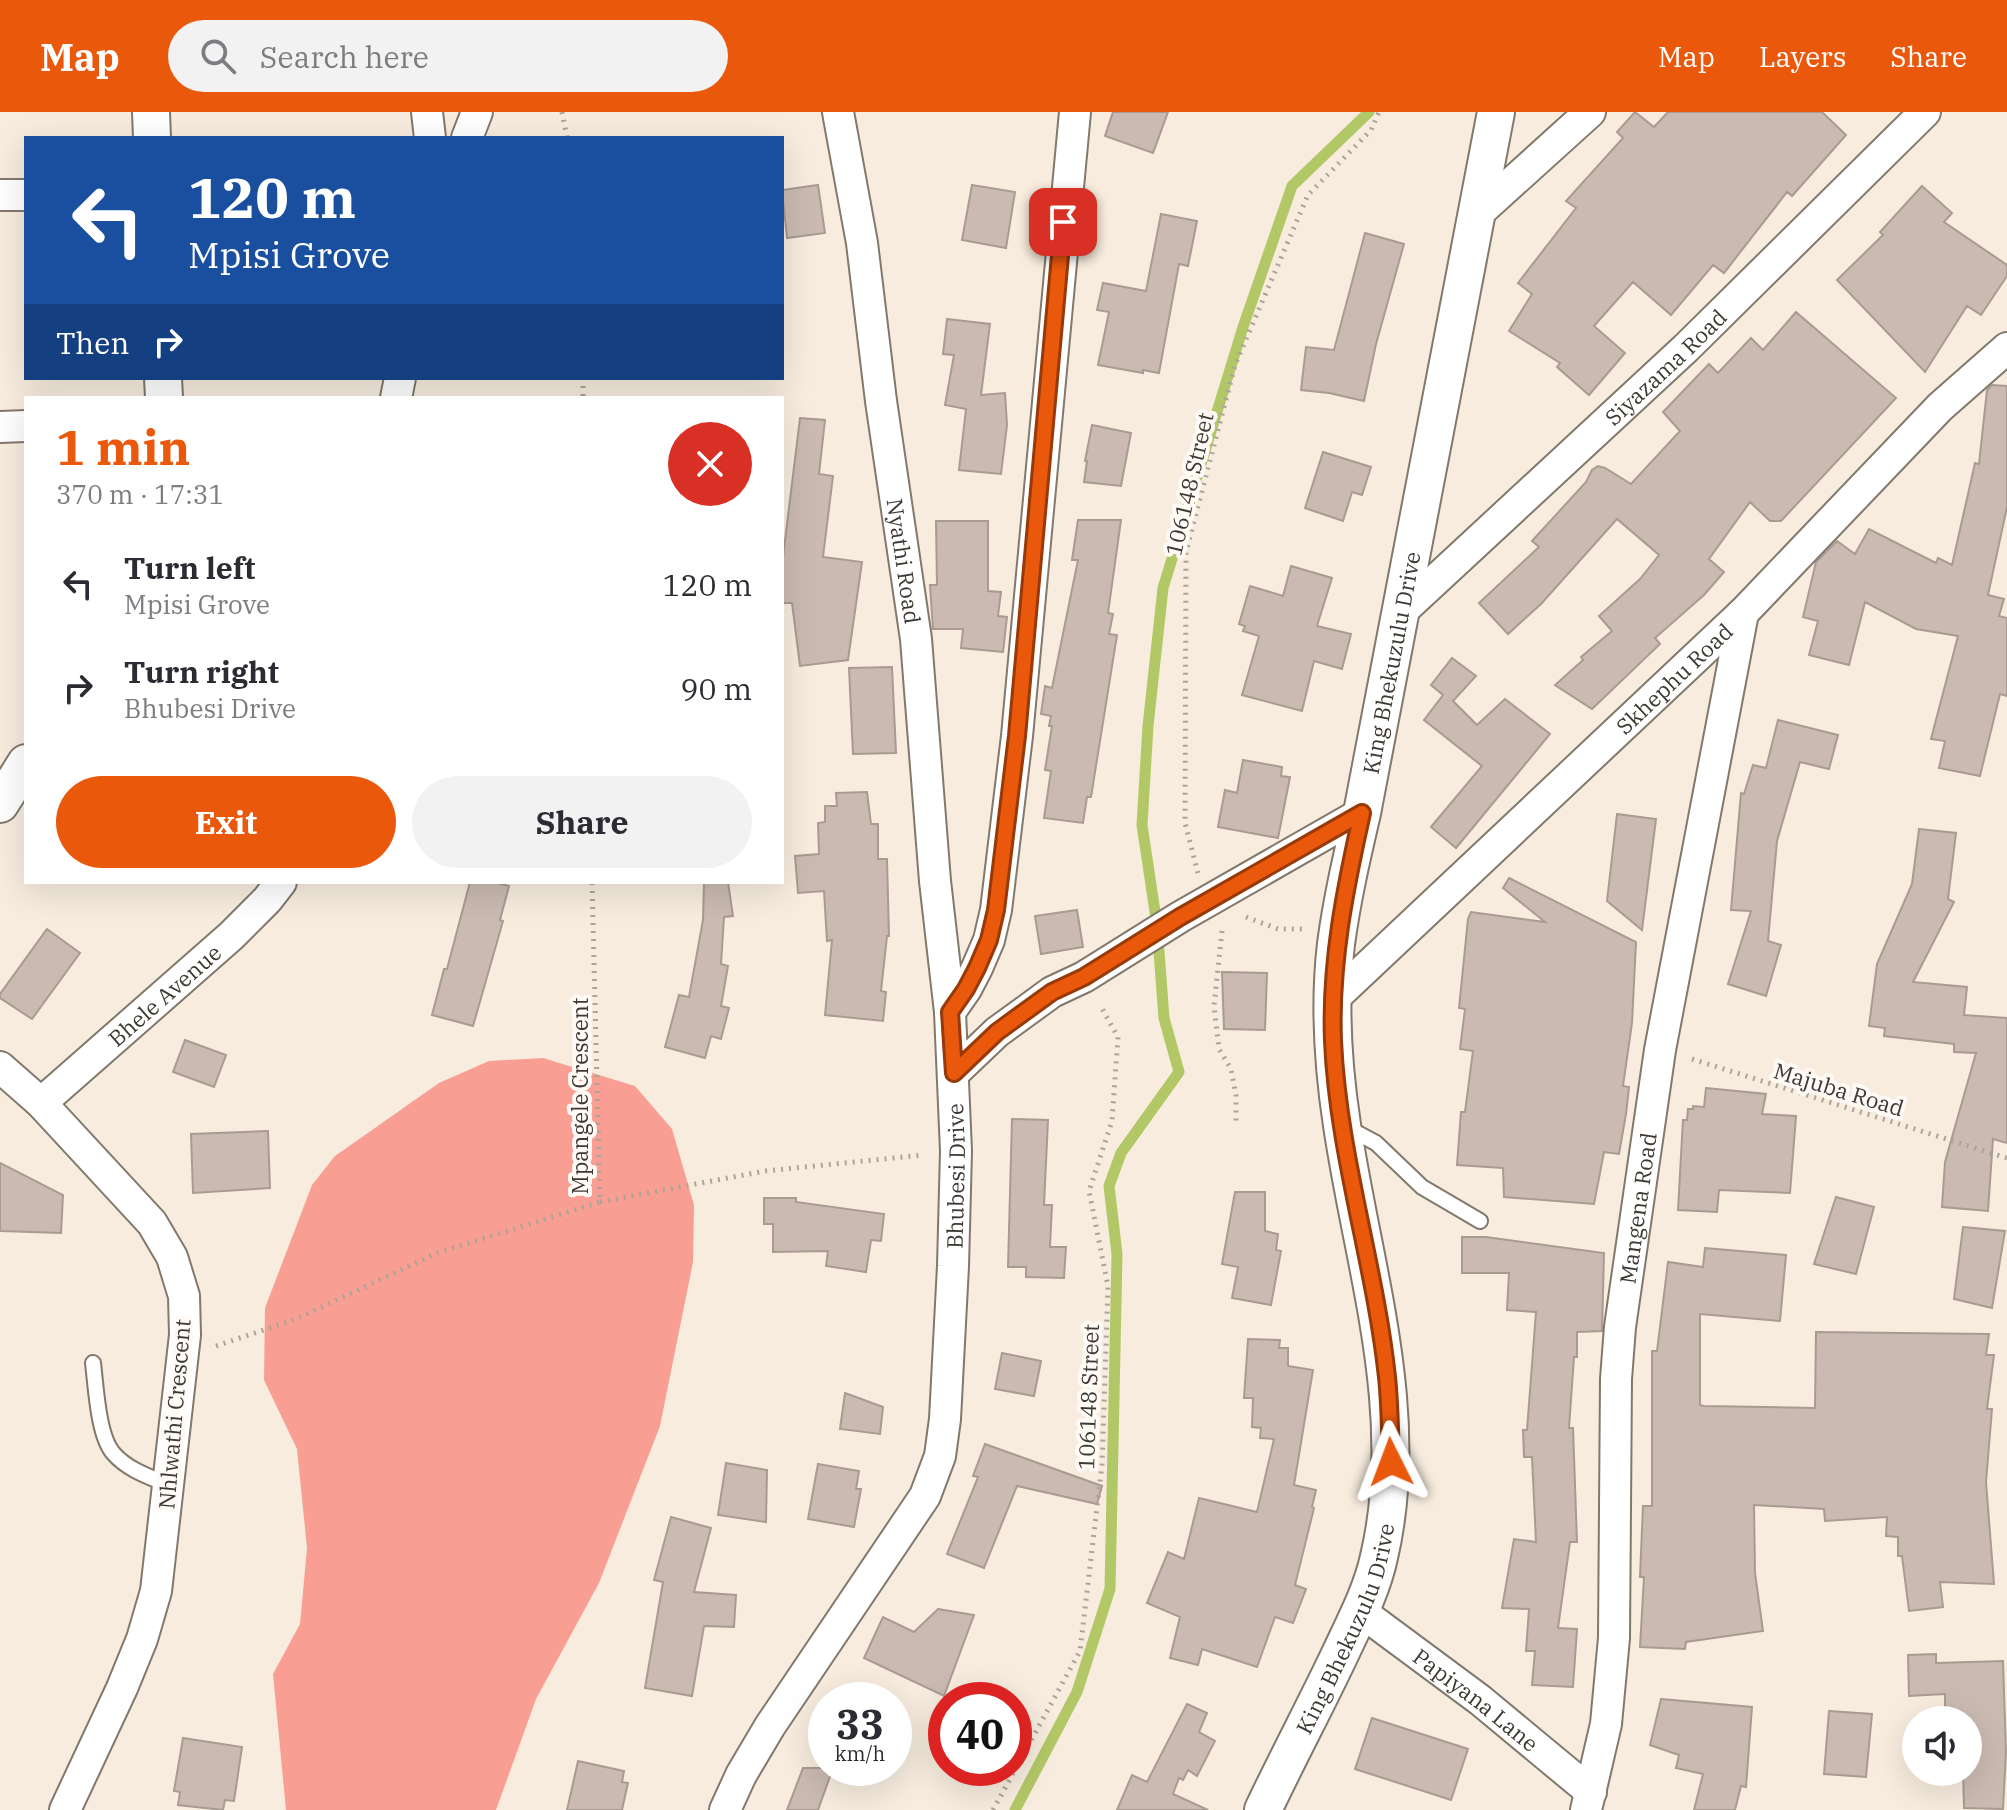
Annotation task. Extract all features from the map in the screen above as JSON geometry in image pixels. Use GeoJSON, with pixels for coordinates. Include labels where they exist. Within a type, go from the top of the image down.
{"type":"FeatureCollection","features":[{"type":"Feature","properties":{"kind":"street"},"geometry":{"type":"LineString","coordinates":[[151,112],[152,136]]}},
{"type":"Feature","properties":{"kind":"street"},"geometry":{"type":"LineString","coordinates":[[427,112],[430,136]]}},
{"type":"Feature","properties":{"kind":"street"},"geometry":{"type":"LineString","coordinates":[[468,136],[477,112]]}},
{"type":"Feature","properties":{"kind":"street","name":"Nyathi Road"},"geometry":{"type":"LineString","coordinates":[[838,112],[862,243],[881,401],[916,639],[935,881],[950,1012]]}},
{"type":"Feature","properties":{"kind":"street"},"geometry":{"type":"LineString","coordinates":[[950,1012],[977,968],[989,940],[996,910],[1017,736],[1075,112]]}},
{"type":"Feature","properties":{"kind":"street","name":"King Bhekuzulu Drive"},"geometry":{"type":"LineString","coordinates":[[1263,1810],[1360,1611],[1379,1558],[1391,1462],[1387,1376],[1342,1125],[1333,1042],[1333,999],[1343,894],[1362,813],[1496,112]]}},
{"type":"Feature","properties":{"kind":"street"},"geometry":{"type":"LineString","coordinates":[[1475,216],[1590,112]]}},
{"type":"Feature","properties":{"kind":"street","name":"Siyazama Road"},"geometry":{"type":"LineString","coordinates":[[1400,613],[1686,348],[1925,112]]}},
{"type":"Feature","properties":{"kind":"street"},"geometry":{"type":"LineString","coordinates":[[0,195],[24,195]]}},
{"type":"Feature","properties":{"kind":"street","name":"Skhephu Road"},"geometry":{"type":"LineString","coordinates":[[1333,999],[1743,613],[1940,407],[2007,348]]}},
{"type":"Feature","properties":{"kind":"street"},"geometry":{"type":"LineString","coordinates":[[0,427],[24,426]]}},
{"type":"Feature","properties":{"kind":"street","name":"Mangena Road"},"geometry":{"type":"LineString","coordinates":[[1588,1801],[1606,1724],[1614,1638],[1616,1379],[1620,1327],[1660,1050],[1743,613]]}},
{"type":"Feature","properties":{"kind":"street"},"geometry":{"type":"LineString","coordinates":[[0,804],[24,766]]}},
{"type":"Feature","properties":{"kind":"street"},"geometry":{"type":"LineString","coordinates":[[954,1073],[1022,1012],[1052,992],[1084,977],[1135,944],[1203,910],[1362,813]]}},
{"type":"Feature","properties":{"kind":"street","name":"Bhele Avenue"},"geometry":{"type":"LineString","coordinates":[[41,1103],[231,936],[279,884]]}},
{"type":"Feature","properties":{"kind":"street","name":"Bhubesi Drive"},"geometry":{"type":"LineString","coordinates":[[725,1810],[741,1775],[770,1726],[925,1496],[934,1477],[945,1419],[956,1151],[950,1012]]}},
{"type":"Feature","properties":{"kind":"street","name":"Nhlwathi Crescent"},"geometry":{"type":"LineString","coordinates":[[0,1067],[41,1103],[152,1223],[172,1257],[184,1296],[182,1357],[156,1591],[142,1639],[65,1810]]}},
{"type":"Feature","properties":{"kind":"street","name":"Papiyana Lane"},"geometry":{"type":"LineString","coordinates":[[1360,1611],[1480,1700],[1588,1801]]}},
{"type":"Feature","properties":{"kind":"lane"},"geometry":{"type":"LineString","coordinates":[[1342,1125],[1376,1143],[1422,1187],[1480,1221]]}},
{"type":"Feature","properties":{"kind":"lane"},"geometry":{"type":"LineString","coordinates":[[93,1363],[105,1439],[112,1453],[136,1471],[169,1485]]}},
{"type":"Feature","properties":{"kind":"path"},"geometry":{"type":"LineString","coordinates":[[562,112],[567,136]]}},
{"type":"Feature","properties":{"kind":"path","name":"106148 Street"},"geometry":{"type":"LineString","coordinates":[[1203,910],[1185,823],[1186,552],[1235,365],[1308,195],[1371,130],[1379,112]]}},
{"type":"Feature","properties":{"kind":"path","name":"Mpangele Crescent"},"geometry":{"type":"LineString","coordinates":[[182,1357],[296,1319],[437,1253],[600,1202],[592,884]]}},
{"type":"Feature","properties":{"kind":"path"},"geometry":{"type":"LineString","coordinates":[[1236,1125],[1236,1095],[1231,1069],[1219,1049],[1203,910],[1278,929],[1315,929],[1339,925]]}},
{"type":"Feature","properties":{"kind":"path","name":"106148 Street"},"geometry":{"type":"LineString","coordinates":[[993,1810],[1080,1651],[1102,1465],[1108,1286],[1089,1191],[1112,1121],[1118,1037],[1084,977]]}},
{"type":"Feature","properties":{"kind":"path","name":"Majuba Road"},"geometry":{"type":"LineString","coordinates":[[1660,1050],[2007,1158]]}},
{"type":"Feature","properties":{"kind":"path"},"geometry":{"type":"LineString","coordinates":[[600,1202],[765,1171],[956,1151]]}},
{"type":"Feature","properties":{"kind":"shaded area"},"geometry":{"type":"Polygon","coordinates":[[[543,1058],[635,1086],[672,1129],[694,1205],[693,1262],[660,1426],[599,1583],[536,1699],[496,1810],[286,1810],[273,1674],[300,1624],[307,1548],[297,1449],[264,1380],[265,1308],[312,1185],[335,1156],[439,1083],[489,1061],[543,1058]]]}},
{"type":"Feature","properties":{"kind":"building"},"geometry":{"type":"Polygon","coordinates":[[[1113,112],[1168,112],[1153,153],[1105,136],[1113,112]]]}},
{"type":"Feature","properties":{"kind":"building"},"geometry":{"type":"Polygon","coordinates":[[[1635,112],[1654,127],[1668,112],[1822,112],[1846,135],[1792,196],[1787,192],[1724,273],[1713,265],[1671,315],[1633,282],[1594,326],[1625,353],[1589,395],[1557,367],[1560,363],[1509,331],[1532,294],[1518,283],[1576,208],[1566,201],[1623,138],[1617,132],[1635,112]]]}},
{"type":"Feature","properties":{"kind":"building"},"geometry":{"type":"Polygon","coordinates":[[[818,185],[825,233],[787,238],[784,190],[818,185]]]}},
{"type":"Feature","properties":{"kind":"building"},"geometry":{"type":"Polygon","coordinates":[[[972,185],[1015,192],[1006,248],[962,240],[972,185]]]}},
{"type":"Feature","properties":{"kind":"building"},"geometry":{"type":"Polygon","coordinates":[[[1922,186],[1952,213],[1944,222],[2007,265],[2007,276],[1981,315],[1967,306],[1925,372],[1837,280],[1883,235],[1880,232],[1922,186]]]}},
{"type":"Feature","properties":{"kind":"building"},"geometry":{"type":"Polygon","coordinates":[[[1161,214],[1197,221],[1188,266],[1179,264],[1159,373],[1098,365],[1109,312],[1097,310],[1103,283],[1146,291],[1161,214]]]}},
{"type":"Feature","properties":{"kind":"building"},"geometry":{"type":"Polygon","coordinates":[[[1365,233],[1404,244],[1376,344],[1364,401],[1301,390],[1306,347],[1334,350],[1365,233]]]}},
{"type":"Feature","properties":{"kind":"building"},"geometry":{"type":"Polygon","coordinates":[[[1796,312],[1896,398],[1781,521],[1770,521],[1750,502],[1709,559],[1724,572],[1704,595],[1655,638],[1660,644],[1592,709],[1555,685],[1583,660],[1581,657],[1612,631],[1599,616],[1640,579],[1659,555],[1617,519],[1541,604],[1508,634],[1479,603],[1539,547],[1532,541],[1586,482],[1592,470],[1598,466],[1605,468],[1631,484],[1680,431],[1663,412],[1709,364],[1718,373],[1751,338],[1763,350],[1796,312]]]}},
{"type":"Feature","properties":{"kind":"building"},"geometry":{"type":"Polygon","coordinates":[[[947,319],[990,324],[981,395],[1005,393],[1007,425],[1001,474],[959,470],[966,409],[945,405],[954,355],[943,354],[947,319]]]}},
{"type":"Feature","properties":{"kind":"building"},"geometry":{"type":"Polygon","coordinates":[[[1992,385],[2007,386],[2007,507],[1988,595],[2004,599],[1999,616],[2007,618],[2007,696],[2000,694],[1980,776],[1939,768],[1945,741],[1931,739],[1958,636],[1916,629],[1865,602],[1849,665],[1809,655],[1818,621],[1803,617],[1816,562],[1837,541],[1855,554],[1869,529],[1936,563],[1938,558],[1952,565],[1975,463],[1979,464],[1987,390],[1992,385]]]}},
{"type":"Feature","properties":{"kind":"building"},"geometry":{"type":"Polygon","coordinates":[[[800,418],[825,420],[819,474],[833,476],[823,557],[862,562],[848,660],[800,666],[792,603],[784,603],[784,549],[800,418]]]}},
{"type":"Feature","properties":{"kind":"building"},"geometry":{"type":"Polygon","coordinates":[[[1092,425],[1131,433],[1121,486],[1084,482],[1092,425]]]}},
{"type":"Feature","properties":{"kind":"building"},"geometry":{"type":"Polygon","coordinates":[[[1323,452],[1371,467],[1362,495],[1352,492],[1343,521],[1305,508],[1323,452]]]}},
{"type":"Feature","properties":{"kind":"building"},"geometry":{"type":"Polygon","coordinates":[[[1078,520],[1121,520],[1108,613],[1113,614],[1109,634],[1117,635],[1091,797],[1087,797],[1083,823],[1044,818],[1051,771],[1045,770],[1052,726],[1049,726],[1051,716],[1041,714],[1045,686],[1052,688],[1078,560],[1072,560],[1078,520]]]}},
{"type":"Feature","properties":{"kind":"building"},"geometry":{"type":"Polygon","coordinates":[[[936,521],[988,521],[988,591],[1001,592],[998,616],[1007,617],[1003,652],[961,648],[963,629],[933,629],[930,585],[937,585],[936,521]]]}},
{"type":"Feature","properties":{"kind":"building"},"geometry":{"type":"Polygon","coordinates":[[[1291,566],[1332,578],[1317,626],[1351,634],[1342,669],[1314,661],[1302,711],[1242,695],[1259,636],[1243,631],[1245,626],[1239,624],[1250,586],[1283,596],[1291,566]]]}},
{"type":"Feature","properties":{"kind":"building"},"geometry":{"type":"Polygon","coordinates":[[[1452,658],[1476,676],[1453,701],[1477,725],[1505,699],[1550,734],[1456,848],[1431,827],[1482,766],[1424,720],[1443,695],[1431,685],[1452,658]]]}},
{"type":"Feature","properties":{"kind":"building"},"geometry":{"type":"Polygon","coordinates":[[[892,667],[896,753],[853,754],[849,668],[892,667]]]}},
{"type":"Feature","properties":{"kind":"building"},"geometry":{"type":"Polygon","coordinates":[[[1778,720],[1838,735],[1829,769],[1800,762],[1777,841],[1768,941],[1781,945],[1766,996],[1728,984],[1751,911],[1731,910],[1741,793],[1744,794],[1753,765],[1766,768],[1778,720]]]}},
{"type":"Feature","properties":{"kind":"building"},"geometry":{"type":"Polygon","coordinates":[[[1243,760],[1282,767],[1281,776],[1290,777],[1278,838],[1218,827],[1225,790],[1237,793],[1243,760]]]}},
{"type":"Feature","properties":{"kind":"building"},"geometry":{"type":"Polygon","coordinates":[[[867,792],[871,824],[878,824],[878,859],[887,859],[889,936],[881,991],[886,992],[883,1021],[825,1015],[832,940],[827,941],[824,891],[798,893],[795,856],[819,854],[818,823],[825,822],[825,806],[837,806],[836,793],[867,792]]]}},
{"type":"Feature","properties":{"kind":"building"},"geometry":{"type":"Polygon","coordinates":[[[1617,814],[1656,819],[1642,930],[1607,901],[1617,814]]]}},
{"type":"Feature","properties":{"kind":"building"},"geometry":{"type":"Polygon","coordinates":[[[1919,829],[1956,833],[1948,899],[1954,902],[1913,982],[1967,987],[1964,1015],[2007,1018],[2007,1143],[1993,1139],[1988,1211],[1942,1207],[1945,1162],[1976,1053],[1954,1052],[1954,1044],[1884,1036],[1885,1028],[1869,1026],[1877,964],[1912,884],[1919,829]]]}},
{"type":"Feature","properties":{"kind":"building"},"geometry":{"type":"Polygon","coordinates":[[[1509,878],[1636,942],[1632,1023],[1623,1086],[1629,1087],[1626,1114],[1619,1154],[1604,1152],[1594,1204],[1504,1197],[1503,1168],[1457,1165],[1461,1112],[1465,1112],[1473,1051],[1460,1049],[1465,1009],[1459,1008],[1468,919],[1471,912],[1545,922],[1503,888],[1509,878]]]}},
{"type":"Feature","properties":{"kind":"building"},"geometry":{"type":"Polygon","coordinates":[[[469,884],[509,886],[500,920],[503,921],[473,1026],[432,1015],[444,969],[447,969],[469,884]]]}},
{"type":"Feature","properties":{"kind":"building"},"geometry":{"type":"Polygon","coordinates":[[[704,884],[728,884],[733,916],[724,917],[721,964],[728,966],[721,1006],[729,1008],[721,1039],[711,1036],[705,1058],[665,1047],[679,995],[689,997],[703,920],[704,884]]]}},
{"type":"Feature","properties":{"kind":"building"},"geometry":{"type":"Polygon","coordinates":[[[1077,910],[1083,947],[1041,954],[1035,916],[1077,910]]]}},
{"type":"Feature","properties":{"kind":"building"},"geometry":{"type":"Polygon","coordinates":[[[47,929],[80,953],[32,1019],[0,998],[0,994],[47,929]]]}},
{"type":"Feature","properties":{"kind":"building"},"geometry":{"type":"Polygon","coordinates":[[[1222,972],[1267,973],[1265,1030],[1224,1029],[1222,972]]]}},
{"type":"Feature","properties":{"kind":"building"},"geometry":{"type":"Polygon","coordinates":[[[185,1040],[226,1055],[214,1087],[173,1072],[185,1040]]]}},
{"type":"Feature","properties":{"kind":"building"},"geometry":{"type":"Polygon","coordinates":[[[1706,1088],[1766,1094],[1762,1114],[1796,1116],[1790,1193],[1719,1190],[1717,1212],[1678,1210],[1683,1120],[1687,1120],[1688,1109],[1704,1107],[1706,1088]]]}},
{"type":"Feature","properties":{"kind":"building"},"geometry":{"type":"Polygon","coordinates":[[[1012,1119],[1048,1120],[1044,1205],[1052,1205],[1050,1247],[1066,1247],[1064,1278],[1026,1277],[1026,1267],[1008,1267],[1012,1119]]]}},
{"type":"Feature","properties":{"kind":"building"},"geometry":{"type":"Polygon","coordinates":[[[268,1131],[270,1188],[193,1193],[191,1134],[268,1131]]]}},
{"type":"Feature","properties":{"kind":"building"},"geometry":{"type":"Polygon","coordinates":[[[0,1163],[63,1195],[61,1233],[0,1231],[0,1163]]]}},
{"type":"Feature","properties":{"kind":"building"},"geometry":{"type":"Polygon","coordinates":[[[1235,1192],[1265,1192],[1265,1231],[1278,1234],[1276,1250],[1281,1251],[1271,1305],[1232,1298],[1238,1267],[1222,1264],[1235,1192]]]}},
{"type":"Feature","properties":{"kind":"building"},"geometry":{"type":"Polygon","coordinates":[[[1836,1197],[1874,1207],[1856,1274],[1814,1264],[1836,1197]]]}},
{"type":"Feature","properties":{"kind":"building"},"geometry":{"type":"Polygon","coordinates":[[[764,1198],[796,1198],[796,1202],[884,1214],[881,1241],[871,1240],[866,1272],[826,1266],[828,1251],[773,1252],[773,1224],[764,1224],[764,1198]]]}},
{"type":"Feature","properties":{"kind":"building"},"geometry":{"type":"Polygon","coordinates":[[[1963,1227],[2005,1231],[1992,1308],[1954,1299],[1963,1227]]]}},
{"type":"Feature","properties":{"kind":"building"},"geometry":{"type":"Polygon","coordinates":[[[1462,1237],[1486,1237],[1604,1253],[1602,1331],[1577,1332],[1577,1357],[1574,1357],[1569,1428],[1573,1428],[1577,1542],[1570,1542],[1558,1628],[1577,1629],[1573,1687],[1532,1685],[1535,1651],[1526,1651],[1529,1609],[1502,1608],[1514,1539],[1536,1542],[1532,1457],[1524,1457],[1523,1430],[1527,1430],[1536,1312],[1507,1310],[1509,1273],[1462,1273],[1462,1237]]]}},
{"type":"Feature","properties":{"kind":"building"},"geometry":{"type":"Polygon","coordinates":[[[1705,1248],[1786,1255],[1780,1321],[1700,1314],[1700,1405],[1815,1408],[1816,1332],[1989,1334],[1986,1355],[1994,1355],[1987,1409],[1992,1409],[1986,1482],[1994,1584],[1940,1582],[1943,1607],[1909,1611],[1902,1556],[1898,1556],[1898,1537],[1886,1536],[1887,1517],[1825,1521],[1824,1509],[1754,1505],[1755,1573],[1763,1631],[1686,1642],[1685,1649],[1640,1647],[1644,1577],[1640,1577],[1643,1506],[1652,1506],[1652,1351],[1657,1351],[1668,1262],[1703,1267],[1705,1248]]]}},
{"type":"Feature","properties":{"kind":"building"},"geometry":{"type":"Polygon","coordinates":[[[1248,1339],[1280,1340],[1279,1348],[1288,1348],[1288,1366],[1313,1370],[1294,1485],[1316,1490],[1295,1585],[1306,1589],[1293,1623],[1275,1617],[1257,1667],[1202,1649],[1198,1665],[1170,1658],[1180,1617],[1147,1603],[1168,1552],[1184,1559],[1199,1498],[1257,1512],[1274,1439],[1260,1438],[1261,1428],[1252,1427],[1253,1398],[1244,1398],[1248,1339]]]}},
{"type":"Feature","properties":{"kind":"building"},"geometry":{"type":"Polygon","coordinates":[[[1002,1353],[1041,1361],[1034,1396],[995,1389],[1002,1353]]]}},
{"type":"Feature","properties":{"kind":"building"},"geometry":{"type":"Polygon","coordinates":[[[845,1393],[883,1407],[880,1434],[840,1429],[845,1393]]]}},
{"type":"Feature","properties":{"kind":"building"},"geometry":{"type":"Polygon","coordinates":[[[985,1444],[1102,1486],[1097,1504],[1017,1486],[984,1568],[947,1554],[978,1477],[973,1476],[985,1444]]]}},
{"type":"Feature","properties":{"kind":"building"},"geometry":{"type":"Polygon","coordinates":[[[726,1463],[767,1470],[766,1522],[718,1515],[726,1463]]]}},
{"type":"Feature","properties":{"kind":"building"},"geometry":{"type":"Polygon","coordinates":[[[818,1464],[859,1471],[856,1489],[861,1489],[854,1527],[808,1519],[818,1464]]]}},
{"type":"Feature","properties":{"kind":"building"},"geometry":{"type":"Polygon","coordinates":[[[671,1517],[711,1528],[694,1592],[736,1595],[734,1627],[704,1626],[692,1696],[645,1688],[663,1582],[654,1580],[671,1517]]]}},
{"type":"Feature","properties":{"kind":"building"},"geometry":{"type":"Polygon","coordinates":[[[938,1609],[974,1615],[949,1682],[928,1682],[928,1688],[864,1658],[883,1617],[914,1632],[938,1609]]]}},
{"type":"Feature","properties":{"kind":"building"},"geometry":{"type":"Polygon","coordinates":[[[1936,1654],[1936,1663],[2003,1661],[2006,1752],[2003,1809],[1964,1808],[1963,1786],[1982,1786],[1982,1706],[1945,1706],[1945,1694],[1909,1696],[1908,1655],[1936,1654]]]}},
{"type":"Feature","properties":{"kind":"building"},"geometry":{"type":"Polygon","coordinates":[[[1661,1699],[1752,1707],[1746,1787],[1741,1786],[1735,1810],[1694,1810],[1703,1774],[1676,1768],[1679,1755],[1650,1745],[1661,1699]]]}},
{"type":"Feature","properties":{"kind":"building"},"geometry":{"type":"Polygon","coordinates":[[[1187,1704],[1207,1713],[1199,1732],[1215,1741],[1197,1776],[1188,1770],[1183,1780],[1179,1778],[1173,1794],[1208,1810],[1117,1810],[1132,1775],[1147,1782],[1187,1704]]]}},
{"type":"Feature","properties":{"kind":"building"},"geometry":{"type":"Polygon","coordinates":[[[1829,1711],[1872,1714],[1866,1777],[1824,1774],[1829,1711]]]}},
{"type":"Feature","properties":{"kind":"building"},"geometry":{"type":"Polygon","coordinates":[[[1372,1718],[1468,1749],[1451,1800],[1355,1769],[1372,1718]]]}},
{"type":"Feature","properties":{"kind":"building"},"geometry":{"type":"Polygon","coordinates":[[[183,1738],[242,1747],[234,1801],[225,1800],[223,1810],[178,1805],[180,1792],[174,1791],[183,1738]]]}},
{"type":"Feature","properties":{"kind":"building"},"geometry":{"type":"Polygon","coordinates":[[[578,1761],[624,1771],[622,1782],[628,1783],[622,1810],[567,1810],[578,1761]]]}},
{"type":"Feature","properties":{"kind":"building"},"geometry":{"type":"Polygon","coordinates":[[[803,1768],[808,1768],[808,1786],[827,1786],[818,1810],[787,1810],[803,1768]]]}},
{"type":"Feature","properties":{"kind":"waterway"},"geometry":{"type":"LineString","coordinates":[[1015,1810],[1077,1692],[1110,1589],[1117,1254],[1109,1186],[1121,1153],[1179,1072],[1164,1018],[1157,925],[1142,825],[1148,726],[1163,588],[1243,327],[1292,186],[1369,112]]}},
{"type":"Feature","properties":{"kind":"route"},"geometry":{"type":"LineString","coordinates":[[1063,222],[1017,736],[996,910],[989,940],[977,968],[950,1012],[954,1073],[997,1032],[1052,992],[1084,977],[1180,917],[1362,813],[1343,894],[1336,946],[1333,1042],[1342,1125],[1387,1376],[1391,1462]]}}]}
